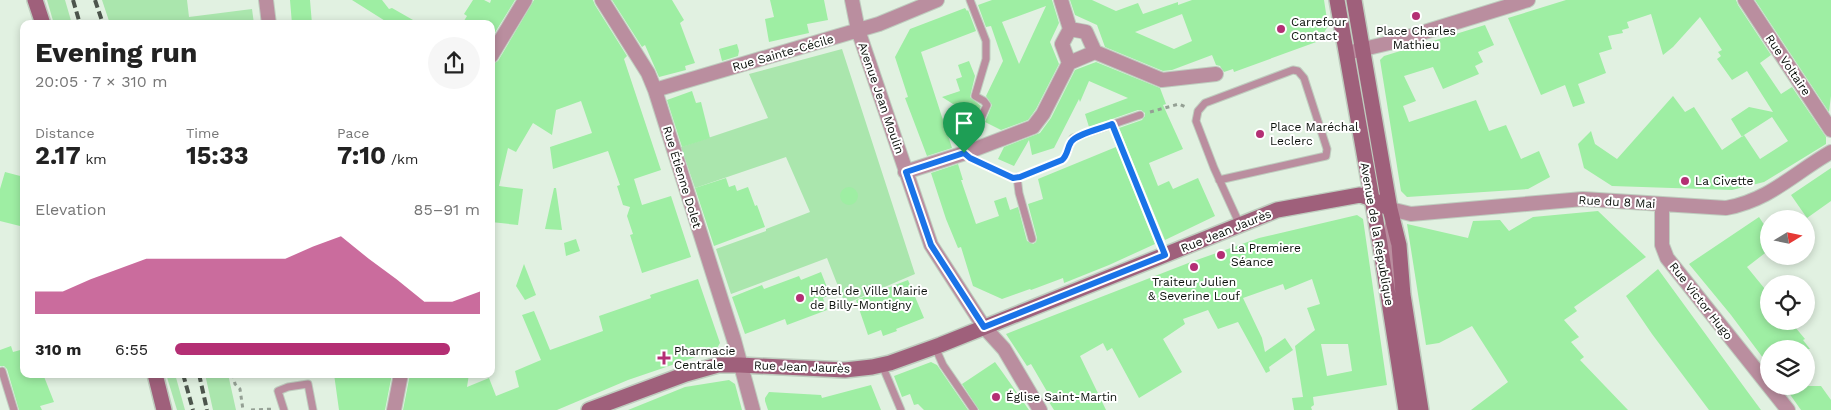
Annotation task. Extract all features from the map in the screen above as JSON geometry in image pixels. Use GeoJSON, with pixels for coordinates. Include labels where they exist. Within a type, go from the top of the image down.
{"type":"FeatureCollection","features":[{"type":"Feature","properties":{"kind":"street"},"geometry":{"type":"LineString","coordinates":[[35,0],[42,20]]}},
{"type":"Feature","properties":{"kind":"street"},"geometry":{"type":"LineString","coordinates":[[266,0],[268,20]]}},
{"type":"Feature","properties":{"kind":"street"},"geometry":{"type":"LineString","coordinates":[[495,49],[525,0]]}},
{"type":"Feature","properties":{"kind":"street","name":"Rue Étienne Dolet"},"geometry":{"type":"LineString","coordinates":[[602,0],[648,73],[655,90],[753,410]]}},
{"type":"Feature","properties":{"kind":"street","name":"Avenue Jean Moulin"},"geometry":{"type":"LineString","coordinates":[[852,0],[858,30],[931,245],[984,327],[1004,349],[1040,410]]}},
{"type":"Feature","properties":{"kind":"street","name":"Rue Sainte-Cécile"},"geometry":{"type":"LineString","coordinates":[[655,90],[879,24],[937,0]]}},
{"type":"Feature","properties":{"kind":"street"},"geometry":{"type":"LineString","coordinates":[[1061,0],[1070,29],[1062,44],[1069,63]]}},
{"type":"Feature","properties":{"kind":"street","name":"Avenue de la République"},"geometry":{"type":"LineString","coordinates":[[1337,0],[1406,410]]}},
{"type":"Feature","properties":{"kind":"street","name":"Avenue de la République"},"geometry":{"type":"LineString","coordinates":[[1354,0],[1390,209],[1399,246],[1403,295],[1420,410]]}},
{"type":"Feature","properties":{"kind":"street"},"geometry":{"type":"LineString","coordinates":[[1346,53],[1363,50],[1528,0]]}},
{"type":"Feature","properties":{"kind":"street","name":"Rue Voltaire"},"geometry":{"type":"LineString","coordinates":[[1744,0],[1831,130]]}},
{"type":"Feature","properties":{"kind":"street"},"geometry":{"type":"LineString","coordinates":[[1070,29],[1086,32],[1095,52],[1162,80],[1216,74]]}},
{"type":"Feature","properties":{"kind":"street"},"geometry":{"type":"LineString","coordinates":[[906,172],[1033,127],[1044,114],[1069,63],[1095,52]]}},
{"type":"Feature","properties":{"kind":"street","name":"Rue du 8 Mai"},"geometry":{"type":"LineString","coordinates":[[1390,209],[1411,214],[1583,199],[1726,208],[1762,198],[1831,152]]}},
{"type":"Feature","properties":{"kind":"street","name":"Rue Jean Jaurès"},"geometry":{"type":"LineString","coordinates":[[589,410],[686,374],[718,365],[740,364],[845,370],[882,365],[984,327],[1277,210],[1360,196],[1372,199]]}},
{"type":"Feature","properties":{"kind":"street"},"geometry":{"type":"LineString","coordinates":[[1372,199],[1390,209]]}},
{"type":"Feature","properties":{"kind":"street","name":"Rue Victor Hugo"},"geometry":{"type":"LineString","coordinates":[[1662,204],[1662,245],[1667,258],[1788,410]]}},
{"type":"Feature","properties":{"kind":"street"},"geometry":{"type":"LineString","coordinates":[[156,378],[164,410]]}},
{"type":"Feature","properties":{"kind":"street"},"geometry":{"type":"LineString","coordinates":[[394,410],[400,378]]}},
{"type":"Feature","properties":{"kind":"lane"},"geometry":{"type":"LineString","coordinates":[[970,0],[986,40],[986,60],[975,96],[987,105],[964,153],[970,158],[1013,178],[1017,177],[1062,160],[1066,157],[1069,144],[1073,138],[1140,115]]}},
{"type":"Feature","properties":{"kind":"lane"},"geometry":{"type":"LineString","coordinates":[[1219,180],[1326,156],[1327,149],[1322,131],[1304,78],[1298,71],[1293,70],[1205,103],[1198,111],[1196,121],[1219,180],[1240,225]]}},
{"type":"Feature","properties":{"kind":"lane"},"geometry":{"type":"LineString","coordinates":[[1112,124],[1165,255]]}},
{"type":"Feature","properties":{"kind":"lane"},"geometry":{"type":"LineString","coordinates":[[1017,177],[1018,193],[1032,239]]}},
{"type":"Feature","properties":{"kind":"lane"},"geometry":{"type":"LineString","coordinates":[[935,346],[943,365],[974,410]]}},
{"type":"Feature","properties":{"kind":"lane"},"geometry":{"type":"LineString","coordinates":[[882,365],[902,410]]}},
{"type":"Feature","properties":{"kind":"lane"},"geometry":{"type":"LineString","coordinates":[[2,371],[14,410]]}},
{"type":"Feature","properties":{"kind":"lane"},"geometry":{"type":"LineString","coordinates":[[284,410],[278,392],[288,387],[308,384],[312,410]]}},
{"type":"Feature","properties":{"kind":"path"},"geometry":{"type":"LineString","coordinates":[[1140,115],[1179,104],[1186,107]]}},
{"type":"Feature","properties":{"kind":"path"},"geometry":{"type":"LineString","coordinates":[[234,378],[235,384],[240,389],[243,410]]}},
{"type":"Feature","properties":{"kind":"green space"},"geometry":{"type":"Polygon","coordinates":[[[47,0],[65,0],[71,20],[53,20],[47,0]]]}},
{"type":"Feature","properties":{"kind":"green space"},"geometry":{"type":"Polygon","coordinates":[[[102,0],[187,0],[189,17],[252,9],[253,20],[109,20],[102,0]]]}},
{"type":"Feature","properties":{"kind":"green space"},"geometry":{"type":"Polygon","coordinates":[[[842,49],[915,274],[845,304],[827,258],[731,294],[716,249],[766,231],[766,229],[810,212],[786,157],[695,188],[681,147],[768,118],[749,74],[842,49]]]}},
{"type":"Feature","properties":{"kind":"green space"},"geometry":{"type":"Polygon","coordinates":[[[167,378],[176,378],[185,410],[177,410],[167,378]]]}},
{"type":"Feature","properties":{"kind":"green space"},"geometry":{"type":"Polygon","coordinates":[[[206,378],[229,378],[236,410],[213,410],[206,378]]]}},
{"type":"Feature","properties":{"kind":"building"},"geometry":{"type":"Polygon","coordinates":[[[290,0],[310,0],[312,20],[292,20],[290,0]]]}},
{"type":"Feature","properties":{"kind":"building"},"geometry":{"type":"Polygon","coordinates":[[[352,0],[382,0],[389,9],[392,8],[413,20],[384,20],[352,0]]]}},
{"type":"Feature","properties":{"kind":"building"},"geometry":{"type":"Polygon","coordinates":[[[473,0],[484,0],[490,3],[491,0],[515,0],[495,32],[495,20],[464,20],[467,16],[464,14],[473,0]]]}},
{"type":"Feature","properties":{"kind":"building"},"geometry":{"type":"Polygon","coordinates":[[[534,0],[593,0],[627,56],[624,59],[661,170],[634,179],[642,205],[671,196],[691,257],[642,273],[630,235],[633,234],[627,216],[630,207],[623,205],[617,186],[620,185],[608,151],[553,169],[550,147],[592,133],[581,101],[556,110],[552,135],[533,123],[516,152],[508,148],[499,186],[523,189],[518,225],[495,222],[495,63],[498,61],[534,0]]]}},
{"type":"Feature","properties":{"kind":"building"},"geometry":{"type":"Polygon","coordinates":[[[612,0],[672,0],[684,20],[680,23],[695,63],[685,66],[686,70],[659,77],[645,45],[642,47],[612,0]]]}},
{"type":"Feature","properties":{"kind":"building"},"geometry":{"type":"Polygon","coordinates":[[[770,0],[824,0],[828,20],[807,24],[809,33],[769,42],[765,19],[774,17],[770,0]]]}},
{"type":"Feature","properties":{"kind":"building"},"geometry":{"type":"Polygon","coordinates":[[[992,0],[1052,0],[1059,23],[1050,42],[1059,64],[1036,109],[1028,120],[1001,130],[985,122],[992,105],[986,96],[1003,61],[991,26],[986,27],[978,5],[992,0]],[[1046,6],[1002,22],[1019,64],[1046,6]]]}},
{"type":"Feature","properties":{"kind":"building"},"geometry":{"type":"Polygon","coordinates":[[[1070,0],[1092,0],[1116,11],[1138,3],[1143,14],[1178,2],[1178,5],[1192,0],[1324,0],[1328,26],[1319,41],[1234,72],[1233,69],[1224,72],[1220,66],[1216,65],[1212,55],[1172,70],[1163,71],[1105,47],[1097,25],[1075,15],[1070,0]],[[1182,14],[1135,32],[1174,49],[1192,41],[1182,14]]]}},
{"type":"Feature","properties":{"kind":"building"},"geometry":{"type":"Polygon","coordinates":[[[1566,0],[1736,0],[1771,55],[1760,63],[1781,94],[1792,87],[1826,137],[1826,144],[1764,182],[1732,190],[1612,186],[1584,168],[1578,144],[1591,131],[1595,144],[1617,159],[1673,96],[1685,112],[1694,107],[1722,150],[1742,137],[1731,119],[1749,107],[1773,112],[1747,71],[1732,80],[1717,59],[1721,56],[1718,52],[1722,50],[1700,17],[1673,47],[1663,55],[1651,14],[1627,22],[1629,28],[1622,30],[1623,33],[1608,36],[1612,49],[1599,53],[1606,73],[1578,84],[1585,103],[1573,107],[1565,85],[1541,95],[1508,18],[1566,0]],[[1772,117],[1744,135],[1760,159],[1788,141],[1772,117]]]}},
{"type":"Feature","properties":{"kind":"building"},"geometry":{"type":"Polygon","coordinates":[[[1755,0],[1831,0],[1831,96],[1829,112],[1755,0]]]}},
{"type":"Feature","properties":{"kind":"building"},"geometry":{"type":"Polygon","coordinates":[[[965,8],[968,10],[976,31],[921,52],[952,148],[927,156],[905,98],[908,97],[895,57],[910,29],[965,8]]]}},
{"type":"Feature","properties":{"kind":"building"},"geometry":{"type":"Polygon","coordinates":[[[1485,25],[1494,45],[1478,52],[1483,62],[1475,66],[1479,74],[1443,89],[1433,67],[1404,76],[1416,101],[1403,106],[1409,122],[1476,100],[1489,131],[1506,125],[1521,159],[1539,151],[1550,177],[1528,189],[1407,197],[1401,191],[1380,60],[1384,56],[1485,25]]]}},
{"type":"Feature","properties":{"kind":"building"},"geometry":{"type":"Polygon","coordinates":[[[737,44],[738,56],[722,61],[719,49],[737,44]]]}},
{"type":"Feature","properties":{"kind":"building"},"geometry":{"type":"Polygon","coordinates":[[[969,61],[975,76],[970,97],[981,106],[975,118],[942,97],[960,91],[956,79],[962,77],[958,65],[969,61]]]}},
{"type":"Feature","properties":{"kind":"building"},"geometry":{"type":"Polygon","coordinates":[[[1096,62],[1160,88],[1166,104],[1163,105],[1183,149],[1149,163],[1158,186],[1169,181],[1173,189],[1198,178],[1215,216],[1165,240],[1119,128],[1142,120],[1145,113],[1138,110],[1089,127],[1085,114],[1128,98],[1089,81],[1080,102],[1079,99],[1054,148],[1032,155],[1029,140],[1014,166],[998,159],[1004,147],[1040,133],[1051,118],[1075,70],[1096,62]]]}},
{"type":"Feature","properties":{"kind":"building"},"geometry":{"type":"Polygon","coordinates":[[[692,91],[696,103],[701,102],[710,138],[682,147],[667,100],[692,91]]]}},
{"type":"Feature","properties":{"kind":"building"},"geometry":{"type":"Polygon","coordinates":[[[1116,147],[1155,244],[1064,283],[1063,278],[1002,299],[973,286],[961,247],[958,248],[946,219],[931,173],[958,164],[963,180],[961,180],[976,224],[999,216],[994,201],[1006,197],[1010,210],[1018,207],[1027,241],[1033,244],[1037,238],[1028,204],[1043,199],[1038,179],[1116,147]]]}},
{"type":"Feature","properties":{"kind":"building"},"geometry":{"type":"Polygon","coordinates":[[[1831,168],[1831,201],[1815,212],[1815,210],[1801,210],[1791,195],[1831,168]]]}},
{"type":"Feature","properties":{"kind":"building"},"geometry":{"type":"Polygon","coordinates":[[[5,172],[20,176],[20,226],[0,221],[0,189],[5,172]]]}},
{"type":"Feature","properties":{"kind":"building"},"geometry":{"type":"Polygon","coordinates":[[[726,178],[729,187],[735,185],[737,191],[748,187],[765,227],[714,246],[695,188],[726,178]]]}},
{"type":"Feature","properties":{"kind":"building"},"geometry":{"type":"Polygon","coordinates":[[[845,187],[853,187],[858,192],[856,203],[845,205],[840,200],[840,192],[845,187]]]}},
{"type":"Feature","properties":{"kind":"building"},"geometry":{"type":"Polygon","coordinates":[[[554,188],[556,188],[562,230],[545,229],[554,188]]]}},
{"type":"Feature","properties":{"kind":"building"},"geometry":{"type":"Polygon","coordinates":[[[1598,211],[1646,257],[1574,307],[1577,311],[1564,320],[1579,337],[1571,342],[1584,357],[1580,360],[1628,410],[1471,410],[1508,382],[1472,326],[1439,343],[1426,345],[1407,224],[1468,238],[1473,221],[1500,220],[1509,231],[1533,217],[1598,211]]]}},
{"type":"Feature","properties":{"kind":"building"},"geometry":{"type":"Polygon","coordinates":[[[1357,215],[1363,219],[1387,385],[1313,397],[1314,405],[1311,407],[1312,410],[1294,410],[1292,398],[1303,397],[1295,346],[1315,330],[1307,308],[1320,304],[1312,279],[1285,290],[1283,284],[1243,298],[1262,338],[1265,352],[1285,338],[1293,350],[1269,367],[1270,371],[1266,373],[1238,322],[1218,329],[1208,310],[1183,319],[1185,324],[1163,339],[1182,372],[1139,398],[1112,348],[1107,351],[1103,343],[1080,356],[1106,410],[1054,410],[1049,402],[1052,400],[1031,364],[1027,366],[1006,334],[1191,262],[1259,238],[1357,215]],[[1321,344],[1327,376],[1352,371],[1348,344],[1321,344]]]}},
{"type":"Feature","properties":{"kind":"building"},"geometry":{"type":"Polygon","coordinates":[[[1759,217],[1760,257],[1747,267],[1760,283],[1760,330],[1798,330],[1805,339],[1760,340],[1760,354],[1689,264],[1759,217]]]}},
{"type":"Feature","properties":{"kind":"building"},"geometry":{"type":"Polygon","coordinates":[[[576,239],[580,251],[566,256],[564,243],[576,239]]]}},
{"type":"Feature","properties":{"kind":"building"},"geometry":{"type":"Polygon","coordinates":[[[524,264],[536,295],[525,300],[516,286],[524,264]]]}},
{"type":"Feature","properties":{"kind":"building"},"geometry":{"type":"Polygon","coordinates":[[[1658,269],[1761,410],[1709,410],[1652,334],[1626,296],[1658,269]]]}},
{"type":"Feature","properties":{"kind":"building"},"geometry":{"type":"Polygon","coordinates":[[[821,272],[830,295],[823,298],[827,310],[787,325],[785,319],[745,334],[732,297],[762,285],[764,289],[799,276],[801,280],[821,272]]]}},
{"type":"Feature","properties":{"kind":"building"},"geometry":{"type":"Polygon","coordinates":[[[698,279],[720,343],[716,350],[628,380],[557,410],[403,410],[409,378],[468,378],[467,387],[489,378],[496,396],[519,387],[515,371],[541,360],[522,315],[534,311],[550,350],[603,331],[599,316],[651,298],[650,295],[698,279]]]}},
{"type":"Feature","properties":{"kind":"building"},"geometry":{"type":"Polygon","coordinates":[[[908,280],[924,318],[883,336],[881,330],[868,335],[856,300],[908,280]]]}},
{"type":"Feature","properties":{"kind":"building"},"geometry":{"type":"Polygon","coordinates":[[[11,346],[13,352],[20,350],[20,378],[45,378],[54,402],[40,406],[42,410],[19,410],[7,369],[4,366],[0,366],[0,350],[11,346]]]}},
{"type":"Feature","properties":{"kind":"building"},"geometry":{"type":"Polygon","coordinates":[[[931,362],[937,365],[968,410],[924,410],[918,404],[914,405],[910,394],[902,397],[894,376],[931,362]]]}},
{"type":"Feature","properties":{"kind":"building","name":"Église Saint-Martin"},"geometry":{"type":"Polygon","coordinates":[[[995,362],[1029,410],[979,410],[962,384],[995,362]]]}},
{"type":"Feature","properties":{"kind":"building"},"geometry":{"type":"Polygon","coordinates":[[[335,378],[391,378],[385,410],[339,410],[335,378]]]}},
{"type":"Feature","properties":{"kind":"building"},"geometry":{"type":"Polygon","coordinates":[[[729,380],[735,384],[742,410],[628,410],[685,387],[729,380]]]}},
{"type":"Feature","properties":{"kind":"building"},"geometry":{"type":"Polygon","coordinates":[[[871,385],[881,410],[768,410],[765,401],[769,392],[821,395],[822,398],[871,385]]]}},
{"type":"Feature","properties":{"kind":"building"},"geometry":{"type":"Polygon","coordinates":[[[1815,386],[1821,386],[1831,400],[1831,410],[1801,410],[1790,395],[1815,395],[1815,386]]]}},
{"type":"Feature","properties":{"kind":"railway"},"geometry":{"type":"LineString","coordinates":[[73,0],[79,20]]}},
{"type":"Feature","properties":{"kind":"railway"},"geometry":{"type":"LineString","coordinates":[[95,0],[102,20]]}},
{"type":"Feature","properties":{"kind":"railway"},"geometry":{"type":"LineString","coordinates":[[184,378],[193,410]]}},
{"type":"Feature","properties":{"kind":"railway"},"geometry":{"type":"LineString","coordinates":[[200,378],[207,410]]}},
{"type":"Feature","properties":{"kind":"place","name":"Place Charles Mathieu"},"geometry":{"type":"Point","coordinates":[1416,16]}},
{"type":"Feature","properties":{"kind":"place","name":"Carrefour Contact"},"geometry":{"type":"Point","coordinates":[1281,29]}},
{"type":"Feature","properties":{"kind":"place","name":"Place Maréchal Leclerc"},"geometry":{"type":"Point","coordinates":[1260,134]}},
{"type":"Feature","properties":{"kind":"place","name":"La Civette"},"geometry":{"type":"Point","coordinates":[1685,181]}},
{"type":"Feature","properties":{"kind":"place","name":"La Premiere Séance"},"geometry":{"type":"Point","coordinates":[1221,255]}},
{"type":"Feature","properties":{"kind":"place","name":"Traiteur Julien & Severine Louf"},"geometry":{"type":"Point","coordinates":[1194,267]}},
{"type":"Feature","properties":{"kind":"place","name":"Hôtel de Ville Mairie de Billy-Montigny"},"geometry":{"type":"Point","coordinates":[800,298]}},
{"type":"Feature","properties":{"kind":"place","name":"Pharmacie Centrale"},"geometry":{"type":"Point","coordinates":[664,358]}},
{"type":"Feature","properties":{"kind":"place","name":"Église Saint-Martin"},"geometry":{"type":"Point","coordinates":[996,397]}},
{"type":"Feature","properties":{"kind":"route"},"geometry":{"type":"LineString","coordinates":[[1112,124],[1165,255],[984,327],[931,245],[906,172],[964,153],[970,158],[1013,178],[1020,177],[1062,160],[1066,157],[1069,144],[1073,138],[1112,124]]}}]}
